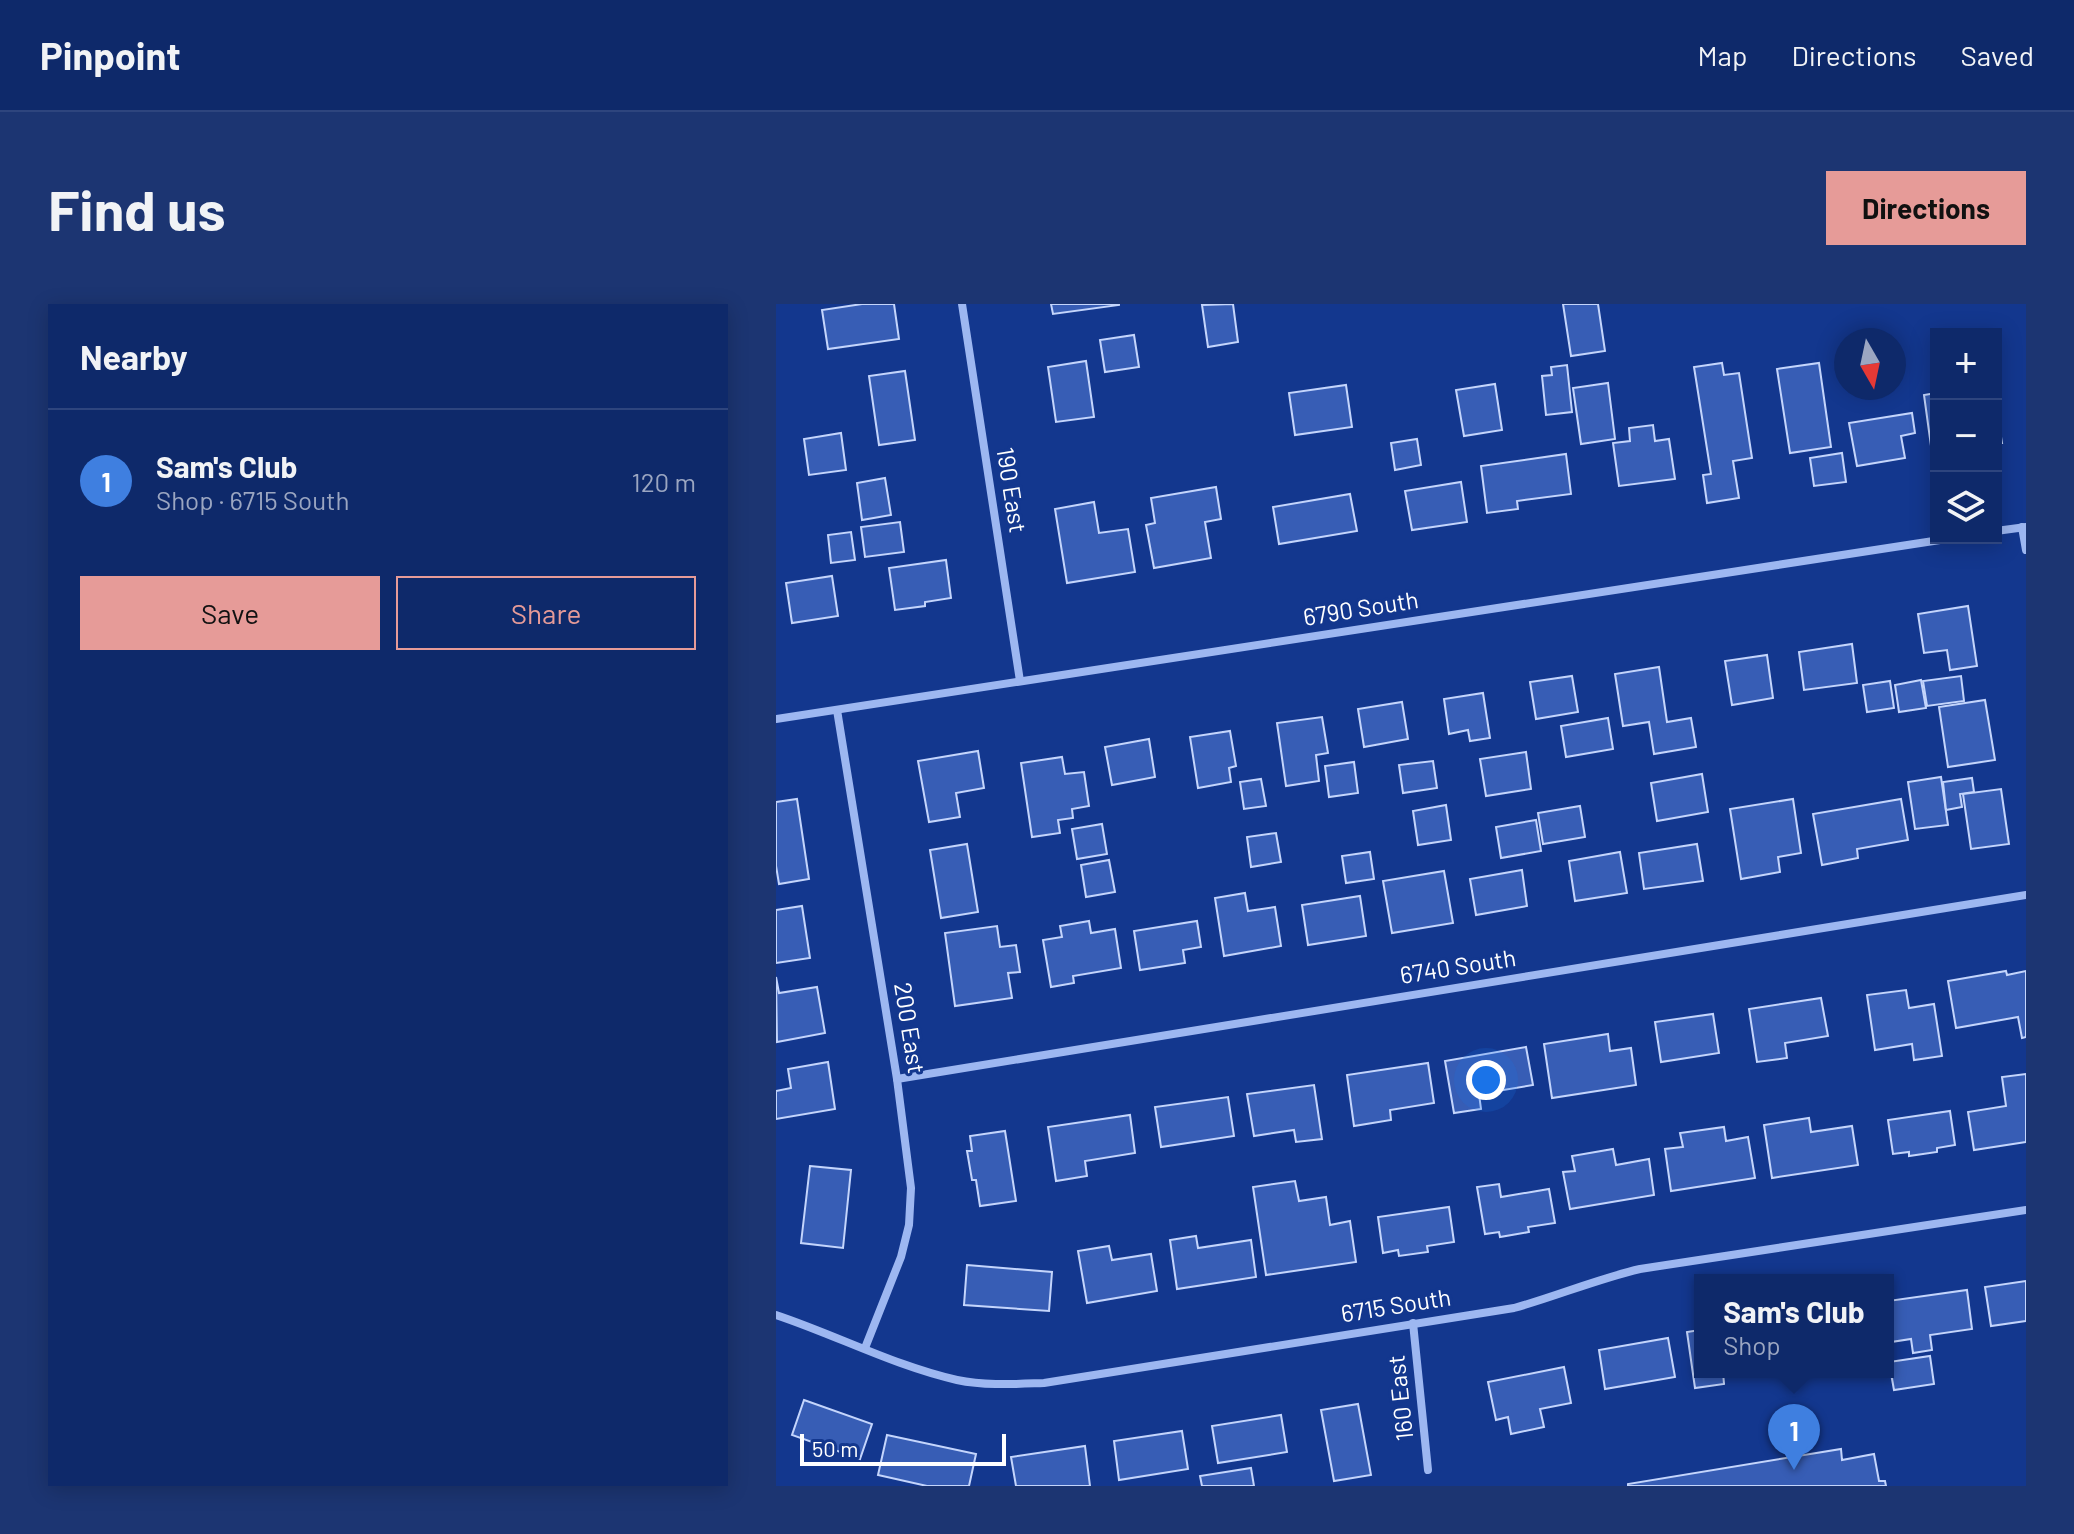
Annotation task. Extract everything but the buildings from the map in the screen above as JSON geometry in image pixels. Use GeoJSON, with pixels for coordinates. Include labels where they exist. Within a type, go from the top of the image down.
{"type":"FeatureCollection","features":[{"type":"Feature","properties":{"kind":"street","name":"190 East"},"geometry":{"type":"LineString","coordinates":[[962,304],[1020,681]]}},
{"type":"Feature","properties":{"kind":"street"},"geometry":{"type":"LineString","coordinates":[[2002,530],[2024,527],[2026,550]]}},
{"type":"Feature","properties":{"kind":"street","name":"6790 South"},"geometry":{"type":"LineString","coordinates":[[776,719],[1930,542]]}},
{"type":"Feature","properties":{"kind":"street","name":"200 East"},"geometry":{"type":"LineString","coordinates":[[837,710],[897,1079],[911,1188],[909,1225],[901,1257],[865,1348]]}},
{"type":"Feature","properties":{"kind":"street","name":"6740 South"},"geometry":{"type":"LineString","coordinates":[[897,1079],[2026,895]]}},
{"type":"Feature","properties":{"kind":"street","name":"6715 South"},"geometry":{"type":"LineString","coordinates":[[776,1315],[909,1366],[959,1380],[1000,1385],[1044,1383],[1514,1308],[1555,1297],[1609,1276],[1640,1269],[2026,1210]]}},
{"type":"Feature","properties":{"kind":"street","name":"160 East"},"geometry":{"type":"LineString","coordinates":[[1413,1323],[1428,1470]]}},
{"type":"Feature","properties":{"kind":"place","name":"Sam's Club"},"geometry":{"type":"Point","coordinates":[1794,1470]}}]}
